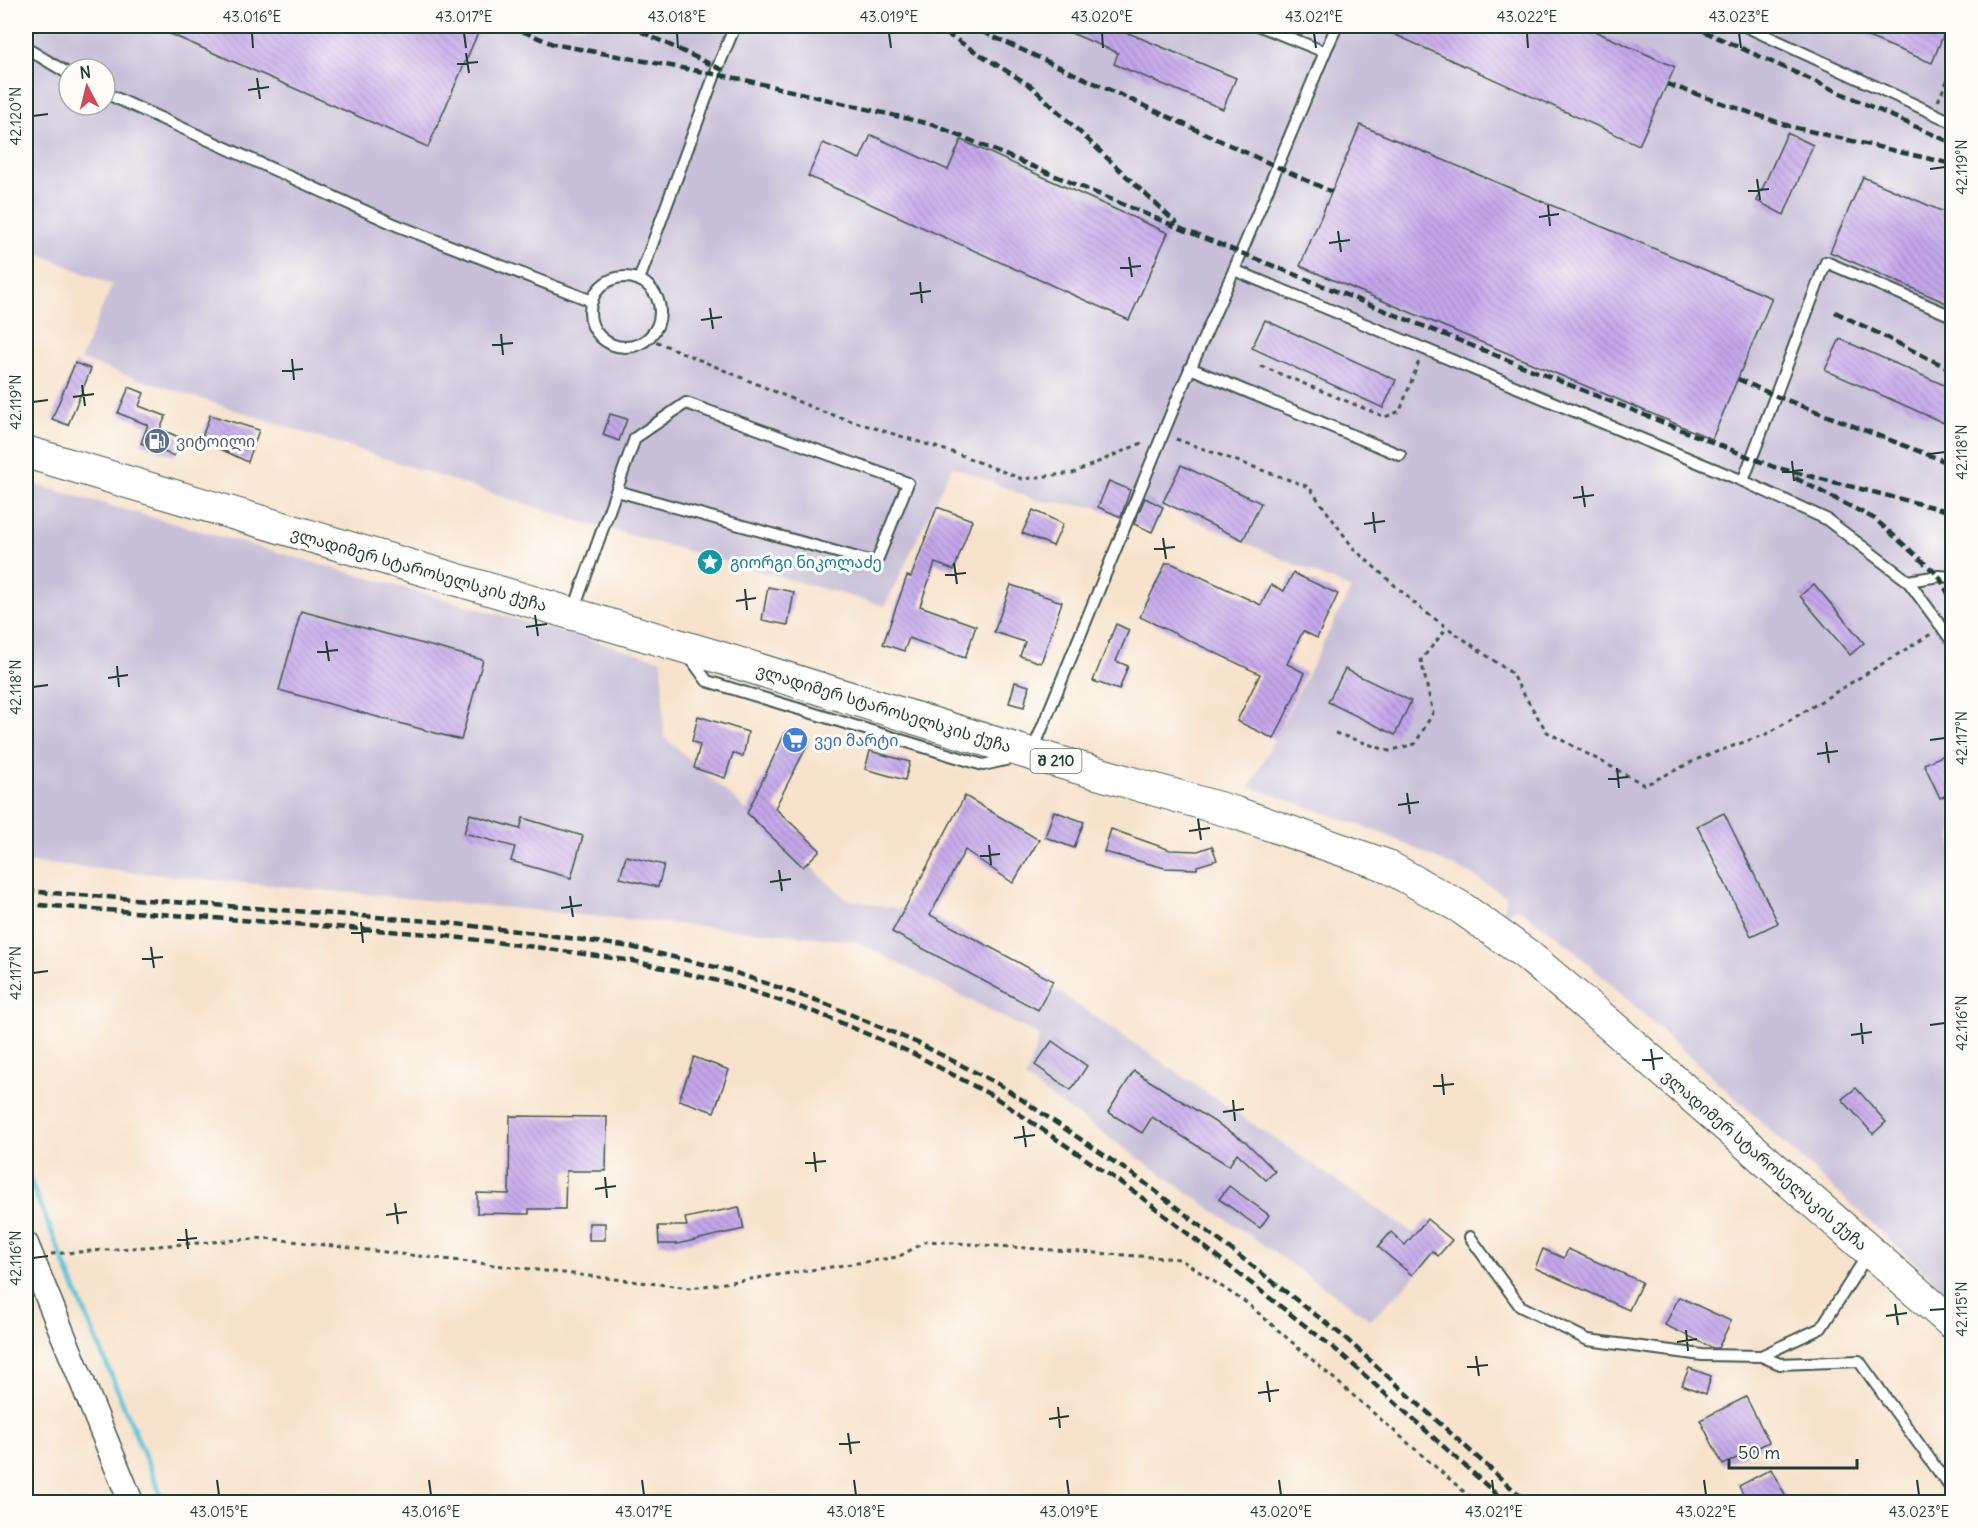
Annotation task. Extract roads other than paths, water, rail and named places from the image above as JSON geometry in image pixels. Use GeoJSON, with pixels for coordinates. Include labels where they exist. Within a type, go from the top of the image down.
{"type":"FeatureCollection","features":[{"type":"Feature","properties":{"kind":"main road","name":"ვლადიმერ სტაროსელსკის ქუჩა"},"geometry":{"type":"LineString","coordinates":[[26,452],[681,646],[814,698],[1031,753],[1236,813],[1385,865],[1460,907],[1526,954],[1953,1323]]}},
{"type":"Feature","properties":{"kind":"street"},"geometry":{"type":"LineString","coordinates":[[28,1252],[131,1503]]}},
{"type":"Feature","properties":{"kind":"lane"},"geometry":{"type":"LineString","coordinates":[[639,280],[735,26]]}},
{"type":"Feature","properties":{"kind":"lane"},"geometry":{"type":"LineString","coordinates":[[1260,26],[1325,52]]}},
{"type":"Feature","properties":{"kind":"lane"},"geometry":{"type":"LineString","coordinates":[[681,646],[707,681],[983,765],[1031,753],[1190,368],[1337,26]]}},
{"type":"Feature","properties":{"kind":"lane"},"geometry":{"type":"LineString","coordinates":[[1745,26],[1953,122]]}},
{"type":"Feature","properties":{"kind":"lane"},"geometry":{"type":"LineString","coordinates":[[26,48],[57,67]]}},
{"type":"Feature","properties":{"kind":"lane"},"geometry":{"type":"LineString","coordinates":[[117,98],[396,225],[592,301]]}},
{"type":"Feature","properties":{"kind":"lane"},"geometry":{"type":"LineString","coordinates":[[1743,481],[1826,262],[1953,316]]}},
{"type":"Feature","properties":{"kind":"lane"},"geometry":{"type":"LineString","coordinates":[[1234,270],[1743,481],[1826,519],[1908,581],[1953,641]]}},
{"type":"Feature","properties":{"kind":"lane"},"geometry":{"type":"LineString","coordinates":[[621,277],[639,280],[650,288],[658,300],[660,314],[656,327],[648,338],[638,344],[616,345],[605,340],[597,333],[590,312],[597,291],[612,279],[621,277]]}},
{"type":"Feature","properties":{"kind":"lane"},"geometry":{"type":"LineString","coordinates":[[1190,368],[1400,455]]}},
{"type":"Feature","properties":{"kind":"lane"},"geometry":{"type":"LineString","coordinates":[[572,614],[616,491],[635,438],[686,404],[908,483],[876,563],[616,491]]}},
{"type":"Feature","properties":{"kind":"lane"},"geometry":{"type":"LineString","coordinates":[[1908,581],[1939,576],[1953,577]]}},
{"type":"Feature","properties":{"kind":"lane"},"geometry":{"type":"LineString","coordinates":[[786,705],[814,698],[833,719]]}},
{"type":"Feature","properties":{"kind":"lane"},"geometry":{"type":"LineString","coordinates":[[1470,1236],[1520,1306],[1587,1340],[1702,1355],[1761,1356],[1780,1364],[1858,1361],[1953,1490]]}},
{"type":"Feature","properties":{"kind":"lane"},"geometry":{"type":"LineString","coordinates":[[1761,1356],[1821,1328],[1869,1251]]}},
{"type":"Feature","properties":{"kind":"waterway"},"geometry":{"type":"LineString","coordinates":[[26,1171],[164,1502]]}},
{"type":"Feature","properties":{"kind":"railway"},"geometry":{"type":"LineString","coordinates":[[510,26],[553,44],[741,79],[934,125],[1184,230],[1774,467],[1952,512]]}},
{"type":"Feature","properties":{"kind":"railway"},"geometry":{"type":"LineString","coordinates":[[629,26],[725,71]]}},
{"type":"Feature","properties":{"kind":"railway"},"geometry":{"type":"LineString","coordinates":[[934,26],[1031,86],[1177,224]]}},
{"type":"Feature","properties":{"kind":"railway"},"geometry":{"type":"LineString","coordinates":[[970,26],[1332,192]]}},
{"type":"Feature","properties":{"kind":"railway"},"geometry":{"type":"LineString","coordinates":[[1692,26],[1952,143]]}},
{"type":"Feature","properties":{"kind":"railway"},"geometry":{"type":"LineString","coordinates":[[1667,84],[1792,127],[1952,164]]}},
{"type":"Feature","properties":{"kind":"railway"},"geometry":{"type":"LineString","coordinates":[[1835,312],[1952,370]]}},
{"type":"Feature","properties":{"kind":"railway"},"geometry":{"type":"LineString","coordinates":[[1738,379],[1952,464]]}},
{"type":"Feature","properties":{"kind":"railway"},"geometry":{"type":"LineString","coordinates":[[1795,478],[1875,519],[1939,576],[1952,601]]}},
{"type":"Feature","properties":{"kind":"railway"},"geometry":{"type":"LineString","coordinates":[[26,891],[430,921],[534,933],[631,947],[724,969],[824,1003],[920,1044],[1000,1085],[1141,1180],[1343,1336],[1527,1502]]}},
{"type":"Feature","properties":{"kind":"railway"},"geometry":{"type":"LineString","coordinates":[[26,904],[429,934],[535,947],[633,961],[727,983],[820,1014],[912,1053],[993,1096],[1136,1193],[1340,1353],[1505,1502]]}},
{"type":"Feature","properties":{"kind":"place","name":"ვიტოილი"},"geometry":{"type":"Point","coordinates":[157,441]}},
{"type":"Feature","properties":{"kind":"place","name":"გიორგი ნიკოლაძე"},"geometry":{"type":"Point","coordinates":[710,562]}},
{"type":"Feature","properties":{"kind":"place","name":"ვეი მარტი"},"geometry":{"type":"Point","coordinates":[795,740]}}]}
